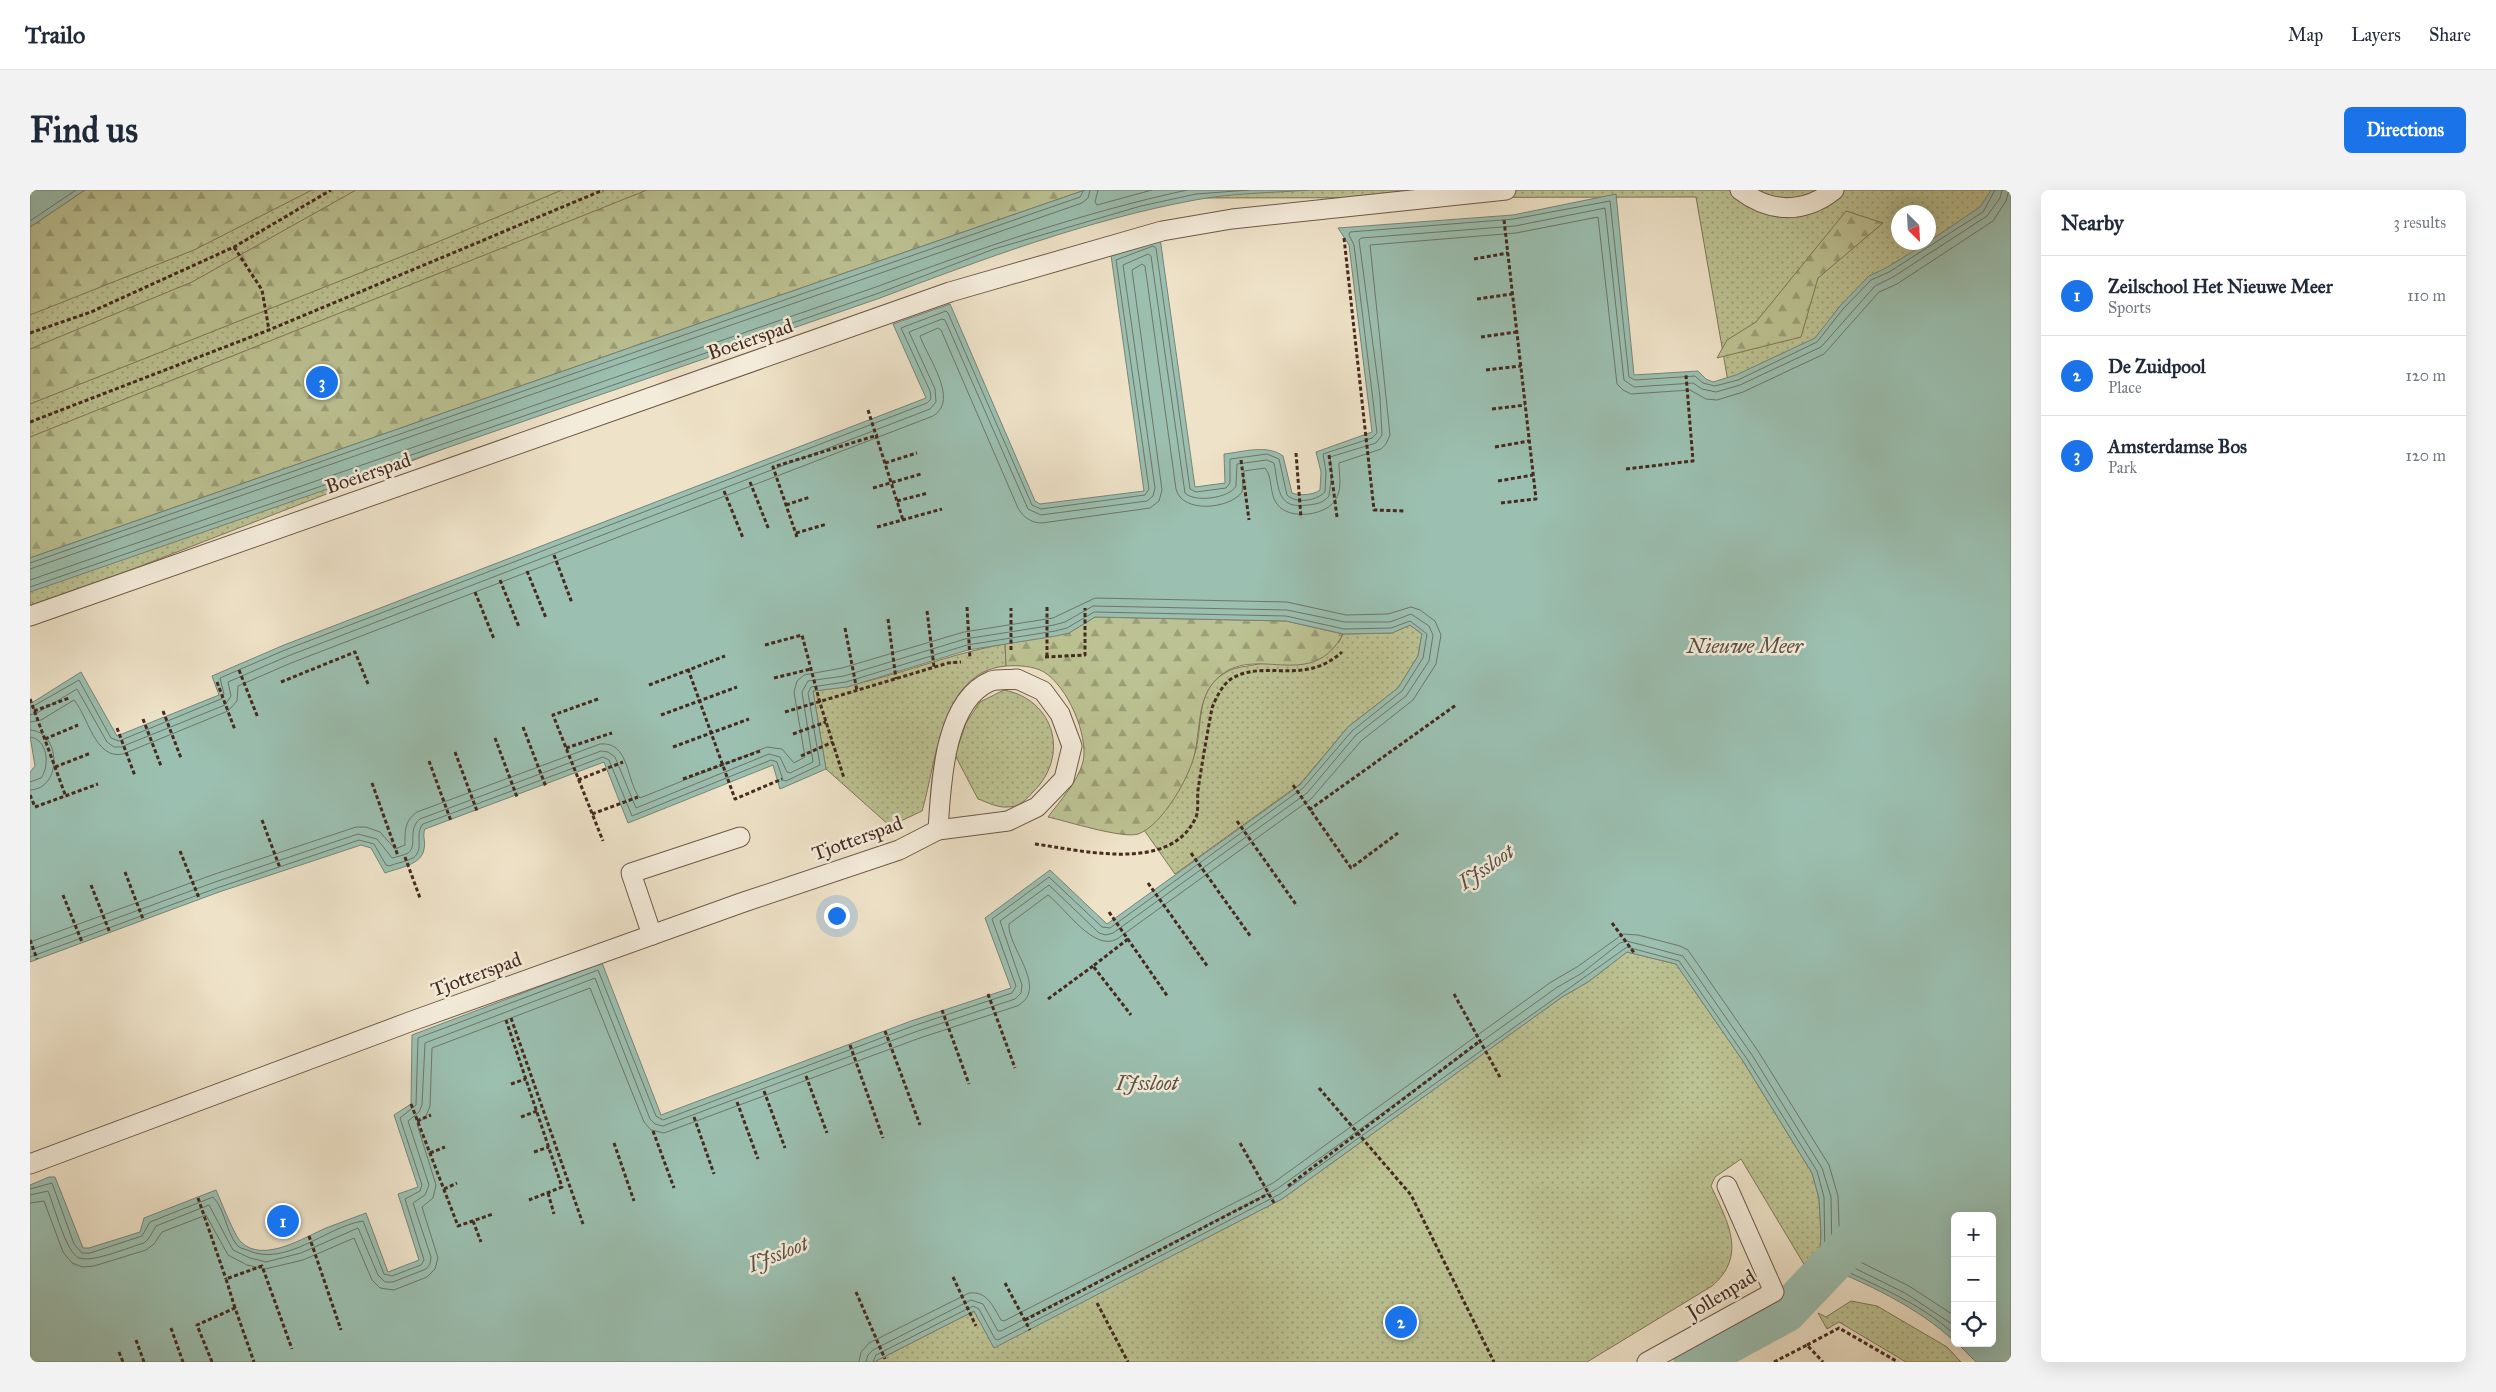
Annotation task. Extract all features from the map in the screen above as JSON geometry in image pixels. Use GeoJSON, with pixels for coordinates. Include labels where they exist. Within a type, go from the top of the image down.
{"type":"FeatureCollection","features":[{"type":"Feature","properties":{"kind":"lane","name":"Boeierspad"},"geometry":{"type":"LineString","coordinates":[[30,616],[950,292],[1094,250],[1162,231],[1232,219],[1506,190]]}},
{"type":"Feature","properties":{"kind":"lane"},"geometry":{"type":"LineString","coordinates":[[1740,190],[1754,200],[1773,207],[1795,209],[1815,203],[1834,190]]}},
{"type":"Feature","properties":{"kind":"lane"},"geometry":{"type":"LineString","coordinates":[[1017,679],[1043,691],[1060,714],[1072,746],[1064,778],[1037,807],[1008,821],[938,830],[944,758],[955,720],[972,695],[991,681],[1017,679]]}},
{"type":"Feature","properties":{"kind":"lane","name":"Tjotterspad"},"geometry":{"type":"LineString","coordinates":[[30,1164],[499,990],[900,850],[938,830]]}},
{"type":"Feature","properties":{"kind":"lane"},"geometry":{"type":"LineString","coordinates":[[652,935],[631,873],[740,837]]}},
{"type":"Feature","properties":{"kind":"lane","name":"Jollenpad"},"geometry":{"type":"LineString","coordinates":[[1647,1362],[1774,1292],[1727,1186]]}},
{"type":"Feature","properties":{"kind":"path"},"geometry":{"type":"LineString","coordinates":[[30,333],[92,312],[234,247],[331,190]]}},
{"type":"Feature","properties":{"kind":"path"},"geometry":{"type":"LineString","coordinates":[[30,422],[269,330],[603,190]]}},
{"type":"Feature","properties":{"kind":"path"},"geometry":{"type":"LineString","coordinates":[[1501,503],[1536,499],[1503,212]]}},
{"type":"Feature","properties":{"kind":"path"},"geometry":{"type":"LineString","coordinates":[[1344,236],[1374,510],[1405,511]]}},
{"type":"Feature","properties":{"kind":"path"},"geometry":{"type":"LineString","coordinates":[[234,247],[262,290],[269,330]]}},
{"type":"Feature","properties":{"kind":"path"},"geometry":{"type":"LineString","coordinates":[[1474,259],[1508,253]]}},
{"type":"Feature","properties":{"kind":"path"},"geometry":{"type":"LineString","coordinates":[[1477,299],[1512,294]]}},
{"type":"Feature","properties":{"kind":"path"},"geometry":{"type":"LineString","coordinates":[[1481,337],[1516,332]]}},
{"type":"Feature","properties":{"kind":"path"},"geometry":{"type":"LineString","coordinates":[[1486,370],[1521,366]]}},
{"type":"Feature","properties":{"kind":"path"},"geometry":{"type":"LineString","coordinates":[[1626,469],[1692,461],[1686,375]]}},
{"type":"Feature","properties":{"kind":"path"},"geometry":{"type":"LineString","coordinates":[[1492,409],[1525,405]]}},
{"type":"Feature","properties":{"kind":"path"},"geometry":{"type":"LineString","coordinates":[[868,410],[878,435],[903,520]]}},
{"type":"Feature","properties":{"kind":"path"},"geometry":{"type":"LineString","coordinates":[[828,524],[796,535],[773,467],[878,435]]}},
{"type":"Feature","properties":{"kind":"path"},"geometry":{"type":"LineString","coordinates":[[1495,447],[1529,442]]}},
{"type":"Feature","properties":{"kind":"path"},"geometry":{"type":"LineString","coordinates":[[885,463],[917,453]]}},
{"type":"Feature","properties":{"kind":"path"},"geometry":{"type":"LineString","coordinates":[[1296,454],[1301,518]]}},
{"type":"Feature","properties":{"kind":"path"},"geometry":{"type":"LineString","coordinates":[[1329,454],[1337,517]]}},
{"type":"Feature","properties":{"kind":"path"},"geometry":{"type":"LineString","coordinates":[[1241,460],[1248,520]]}},
{"type":"Feature","properties":{"kind":"path"},"geometry":{"type":"LineString","coordinates":[[873,488],[921,474]]}},
{"type":"Feature","properties":{"kind":"path"},"geometry":{"type":"LineString","coordinates":[[1498,481],[1533,475]]}},
{"type":"Feature","properties":{"kind":"path"},"geometry":{"type":"LineString","coordinates":[[750,482],[769,530]]}},
{"type":"Feature","properties":{"kind":"path"},"geometry":{"type":"LineString","coordinates":[[724,491],[743,538]]}},
{"type":"Feature","properties":{"kind":"path"},"geometry":{"type":"LineString","coordinates":[[897,501],[928,493]]}},
{"type":"Feature","properties":{"kind":"path"},"geometry":{"type":"LineString","coordinates":[[786,505],[810,497]]}},
{"type":"Feature","properties":{"kind":"path"},"geometry":{"type":"LineString","coordinates":[[877,527],[942,509]]}},
{"type":"Feature","properties":{"kind":"path"},"geometry":{"type":"LineString","coordinates":[[554,556],[572,603]]}},
{"type":"Feature","properties":{"kind":"path"},"geometry":{"type":"LineString","coordinates":[[527,571],[546,618]]}},
{"type":"Feature","properties":{"kind":"path"},"geometry":{"type":"LineString","coordinates":[[500,580],[519,627]]}},
{"type":"Feature","properties":{"kind":"path"},"geometry":{"type":"LineString","coordinates":[[475,592],[494,639]]}},
{"type":"Feature","properties":{"kind":"path"},"geometry":{"type":"LineString","coordinates":[[967,607],[970,662]]}},
{"type":"Feature","properties":{"kind":"path"},"geometry":{"type":"LineString","coordinates":[[1047,607],[1047,657]]}},
{"type":"Feature","properties":{"kind":"path"},"geometry":{"type":"LineString","coordinates":[[1011,608],[1011,659]]}},
{"type":"Feature","properties":{"kind":"path"},"geometry":{"type":"LineString","coordinates":[[927,611],[934,667]]}},
{"type":"Feature","properties":{"kind":"path"},"geometry":{"type":"LineString","coordinates":[[888,619],[896,679]]}},
{"type":"Feature","properties":{"kind":"path"},"geometry":{"type":"LineString","coordinates":[[846,628],[858,691]]}},
{"type":"Feature","properties":{"kind":"path"},"geometry":{"type":"LineString","coordinates":[[765,645],[802,635],[820,703],[844,778]]}},
{"type":"Feature","properties":{"kind":"path"},"geometry":{"type":"LineString","coordinates":[[282,682],[355,652],[368,684]]}},
{"type":"Feature","properties":{"kind":"path"},"geometry":{"type":"LineString","coordinates":[[1026,842],[1122,856],[1149,852],[1165,846],[1180,836],[1196,816],[1212,708],[1224,686],[1231,680],[1246,673],[1311,670],[1334,660],[1342,652]]}},
{"type":"Feature","properties":{"kind":"path"},"geometry":{"type":"LineString","coordinates":[[649,685],[725,656]]}},
{"type":"Feature","properties":{"kind":"path"},"geometry":{"type":"LineString","coordinates":[[774,678],[811,668]]}},
{"type":"Feature","properties":{"kind":"path"},"geometry":{"type":"LineString","coordinates":[[240,670],[258,718]]}},
{"type":"Feature","properties":{"kind":"path"},"geometry":{"type":"LineString","coordinates":[[688,670],[735,799],[782,779]]}},
{"type":"Feature","properties":{"kind":"path"},"geometry":{"type":"LineString","coordinates":[[216,682],[235,730]]}},
{"type":"Feature","properties":{"kind":"path"},"geometry":{"type":"LineString","coordinates":[[661,715],[737,687]]}},
{"type":"Feature","properties":{"kind":"path"},"geometry":{"type":"LineString","coordinates":[[34,711],[69,698]]}},
{"type":"Feature","properties":{"kind":"path"},"geometry":{"type":"LineString","coordinates":[[30,699],[66,797]]}},
{"type":"Feature","properties":{"kind":"path"},"geometry":{"type":"LineString","coordinates":[[598,699],[553,715],[603,841]]}},
{"type":"Feature","properties":{"kind":"path"},"geometry":{"type":"LineString","coordinates":[[785,712],[820,703]]}},
{"type":"Feature","properties":{"kind":"path"},"geometry":{"type":"LineString","coordinates":[[1309,810],[1456,705]]}},
{"type":"Feature","properties":{"kind":"path"},"geometry":{"type":"LineString","coordinates":[[163,710],[182,758]]}},
{"type":"Feature","properties":{"kind":"path"},"geometry":{"type":"LineString","coordinates":[[143,719],[161,766]]}},
{"type":"Feature","properties":{"kind":"path"},"geometry":{"type":"LineString","coordinates":[[673,747],[749,719]]}},
{"type":"Feature","properties":{"kind":"path"},"geometry":{"type":"LineString","coordinates":[[792,734],[826,722]]}},
{"type":"Feature","properties":{"kind":"path"},"geometry":{"type":"LineString","coordinates":[[45,739],[78,725]]}},
{"type":"Feature","properties":{"kind":"path"},"geometry":{"type":"LineString","coordinates":[[523,727],[546,787]]}},
{"type":"Feature","properties":{"kind":"path"},"geometry":{"type":"LineString","coordinates":[[117,728],[135,776]]}},
{"type":"Feature","properties":{"kind":"path"},"geometry":{"type":"LineString","coordinates":[[566,748],[612,733]]}},
{"type":"Feature","properties":{"kind":"path"},"geometry":{"type":"LineString","coordinates":[[495,738],[517,797]]}},
{"type":"Feature","properties":{"kind":"path"},"geometry":{"type":"LineString","coordinates":[[801,756],[833,742]]}},
{"type":"Feature","properties":{"kind":"path"},"geometry":{"type":"LineString","coordinates":[[683,778],[760,751]]}},
{"type":"Feature","properties":{"kind":"path"},"geometry":{"type":"LineString","coordinates":[[455,752],[477,811]]}},
{"type":"Feature","properties":{"kind":"path"},"geometry":{"type":"LineString","coordinates":[[55,767],[91,753]]}},
{"type":"Feature","properties":{"kind":"path"},"geometry":{"type":"LineString","coordinates":[[429,761],[451,821]]}},
{"type":"Feature","properties":{"kind":"path"},"geometry":{"type":"LineString","coordinates":[[578,780],[623,762]]}},
{"type":"Feature","properties":{"kind":"path"},"geometry":{"type":"LineString","coordinates":[[372,783],[398,856]]}},
{"type":"Feature","properties":{"kind":"path"},"geometry":{"type":"LineString","coordinates":[[30,795],[35,807],[98,784]]}},
{"type":"Feature","properties":{"kind":"path"},"geometry":{"type":"LineString","coordinates":[[1293,785],[1351,868],[1398,833]]}},
{"type":"Feature","properties":{"kind":"path"},"geometry":{"type":"LineString","coordinates":[[592,814],[638,797]]}},
{"type":"Feature","properties":{"kind":"path"},"geometry":{"type":"LineString","coordinates":[[262,820],[280,868]]}},
{"type":"Feature","properties":{"kind":"path"},"geometry":{"type":"LineString","coordinates":[[1237,821],[1297,906]]}},
{"type":"Feature","properties":{"kind":"path"},"geometry":{"type":"LineString","coordinates":[[180,851],[199,898]]}},
{"type":"Feature","properties":{"kind":"path"},"geometry":{"type":"LineString","coordinates":[[1192,853],[1251,937]]}},
{"type":"Feature","properties":{"kind":"path"},"geometry":{"type":"LineString","coordinates":[[405,857],[420,898]]}},
{"type":"Feature","properties":{"kind":"path"},"geometry":{"type":"LineString","coordinates":[[125,872],[143,920]]}},
{"type":"Feature","properties":{"kind":"path"},"geometry":{"type":"LineString","coordinates":[[1148,883],[1208,968]]}},
{"type":"Feature","properties":{"kind":"path"},"geometry":{"type":"LineString","coordinates":[[92,885],[110,933]]}},
{"type":"Feature","properties":{"kind":"path"},"geometry":{"type":"LineString","coordinates":[[63,895],[82,942]]}},
{"type":"Feature","properties":{"kind":"path"},"geometry":{"type":"LineString","coordinates":[[1109,912],[1168,997]]}},
{"type":"Feature","properties":{"kind":"path"},"geometry":{"type":"LineString","coordinates":[[1612,923],[1635,954]]}},
{"type":"Feature","properties":{"kind":"path"},"geometry":{"type":"LineString","coordinates":[[1048,1000],[1128,939]]}},
{"type":"Feature","properties":{"kind":"path"},"geometry":{"type":"LineString","coordinates":[[30,940],[37,959]]}},
{"type":"Feature","properties":{"kind":"path"},"geometry":{"type":"LineString","coordinates":[[1092,966],[1131,1015]]}},
{"type":"Feature","properties":{"kind":"path"},"geometry":{"type":"LineString","coordinates":[[499,990],[562,1188],[529,1200]]}},
{"type":"Feature","properties":{"kind":"path"},"geometry":{"type":"LineString","coordinates":[[499,990],[583,1224]]}},
{"type":"Feature","properties":{"kind":"path"},"geometry":{"type":"LineString","coordinates":[[988,994],[1014,1068]]}},
{"type":"Feature","properties":{"kind":"path"},"geometry":{"type":"LineString","coordinates":[[1454,994],[1501,1079]]}},
{"type":"Feature","properties":{"kind":"path"},"geometry":{"type":"LineString","coordinates":[[942,1010],[970,1084]]}},
{"type":"Feature","properties":{"kind":"path"},"geometry":{"type":"LineString","coordinates":[[885,1031],[920,1125]]}},
{"type":"Feature","properties":{"kind":"path"},"geometry":{"type":"LineString","coordinates":[[1288,1186],[1480,1041]]}},
{"type":"Feature","properties":{"kind":"path"},"geometry":{"type":"LineString","coordinates":[[850,1045],[883,1138]]}},
{"type":"Feature","properties":{"kind":"path"},"geometry":{"type":"LineString","coordinates":[[806,1076],[827,1133]]}},
{"type":"Feature","properties":{"kind":"path"},"geometry":{"type":"LineString","coordinates":[[511,1084],[526,1079]]}},
{"type":"Feature","properties":{"kind":"path"},"geometry":{"type":"LineString","coordinates":[[1319,1088],[1411,1196],[1494,1362]]}},
{"type":"Feature","properties":{"kind":"path"},"geometry":{"type":"LineString","coordinates":[[764,1091],[785,1148]]}},
{"type":"Feature","properties":{"kind":"path"},"geometry":{"type":"LineString","coordinates":[[737,1102],[758,1159]]}},
{"type":"Feature","properties":{"kind":"path"},"geometry":{"type":"LineString","coordinates":[[411,1104],[458,1226],[493,1214]]}},
{"type":"Feature","properties":{"kind":"path"},"geometry":{"type":"LineString","coordinates":[[521,1117],[537,1111]]}},
{"type":"Feature","properties":{"kind":"path"},"geometry":{"type":"LineString","coordinates":[[418,1121],[432,1115]]}},
{"type":"Feature","properties":{"kind":"path"},"geometry":{"type":"LineString","coordinates":[[694,1117],[714,1174]]}},
{"type":"Feature","properties":{"kind":"path"},"geometry":{"type":"LineString","coordinates":[[653,1131],[674,1188]]}},
{"type":"Feature","properties":{"kind":"path"},"geometry":{"type":"LineString","coordinates":[[1240,1143],[1274,1203]]}},
{"type":"Feature","properties":{"kind":"path"},"geometry":{"type":"LineString","coordinates":[[614,1144],[634,1200]]}},
{"type":"Feature","properties":{"kind":"path"},"geometry":{"type":"LineString","coordinates":[[430,1153],[445,1147]]}},
{"type":"Feature","properties":{"kind":"path"},"geometry":{"type":"LineString","coordinates":[[534,1152],[549,1147]]}},
{"type":"Feature","properties":{"kind":"path"},"geometry":{"type":"LineString","coordinates":[[444,1189],[457,1183]]}},
{"type":"Feature","properties":{"kind":"path"},"geometry":{"type":"LineString","coordinates":[[548,1193],[554,1214]]}},
{"type":"Feature","properties":{"kind":"path"},"geometry":{"type":"LineString","coordinates":[[1025,1320],[1268,1194]]}},
{"type":"Feature","properties":{"kind":"path"},"geometry":{"type":"LineString","coordinates":[[198,1198],[254,1362]]}},
{"type":"Feature","properties":{"kind":"path"},"geometry":{"type":"LineString","coordinates":[[473,1221],[481,1242]]}},
{"type":"Feature","properties":{"kind":"path"},"geometry":{"type":"LineString","coordinates":[[309,1236],[342,1330]]}},
{"type":"Feature","properties":{"kind":"path"},"geometry":{"type":"LineString","coordinates":[[226,1279],[262,1266],[292,1349]]}},
{"type":"Feature","properties":{"kind":"path"},"geometry":{"type":"LineString","coordinates":[[953,1277],[976,1326]]}},
{"type":"Feature","properties":{"kind":"path"},"geometry":{"type":"LineString","coordinates":[[1005,1283],[1030,1330]]}},
{"type":"Feature","properties":{"kind":"path"},"geometry":{"type":"LineString","coordinates":[[856,1292],[884,1359]]}},
{"type":"Feature","properties":{"kind":"path"},"geometry":{"type":"LineString","coordinates":[[1097,1303],[1128,1362]]}},
{"type":"Feature","properties":{"kind":"path"},"geometry":{"type":"LineString","coordinates":[[212,1362],[197,1324],[235,1308]]}},
{"type":"Feature","properties":{"kind":"path"},"geometry":{"type":"LineString","coordinates":[[171,1328],[183,1362]]}},
{"type":"Feature","properties":{"kind":"path"},"geometry":{"type":"LineString","coordinates":[[1774,1362],[1839,1328],[1898,1362]]}},
{"type":"Feature","properties":{"kind":"path"},"geometry":{"type":"LineString","coordinates":[[136,1340],[144,1362]]}},
{"type":"Feature","properties":{"kind":"path"},"geometry":{"type":"LineString","coordinates":[[1807,1345],[1823,1362]]}},
{"type":"Feature","properties":{"kind":"path"},"geometry":{"type":"LineString","coordinates":[[119,1352],[123,1362]]}},
{"type":"Feature","properties":{"kind":"green space"},"geometry":{"type":"Polygon","coordinates":[[[30,190],[2011,190],[1735,422],[1696,197],[1182,198],[878,280],[30,609],[30,190]]]}},
{"type":"Feature","properties":{"kind":"green space"},"geometry":{"type":"Polygon","coordinates":[[[85,190],[312,190],[194,250],[30,315],[30,227],[85,190]]]}},
{"type":"Feature","properties":{"kind":"green space"},"geometry":{"type":"Polygon","coordinates":[[[356,190],[562,190],[428,246],[30,404],[30,349],[192,282],[356,190]]]}},
{"type":"Feature","properties":{"kind":"green space"},"geometry":{"type":"Polygon","coordinates":[[[647,190],[1085,190],[30,558],[30,437],[647,190]]]}},
{"type":"Feature","properties":{"kind":"green space"},"geometry":{"type":"Polygon","coordinates":[[[1846,211],[1883,223],[1818,278],[1801,337],[1717,358],[1727,340],[1756,322],[1846,211]]]}},
{"type":"Feature","properties":{"kind":"green space"},"geometry":{"type":"Polygon","coordinates":[[[1095,617],[1286,621],[1343,634],[1330,651],[1316,661],[1301,665],[1252,664],[1236,667],[1221,675],[1213,683],[1204,700],[1195,752],[1182,786],[1166,811],[1156,821],[1147,829],[1138,834],[1131,835],[1108,832],[1048,817],[1068,791],[1081,769],[1084,751],[1083,739],[1068,700],[1053,679],[1035,668],[1006,666],[1005,644],[1069,633],[1095,617]]]}},
{"type":"Feature","properties":{"kind":"green space"},"geometry":{"type":"Polygon","coordinates":[[[1410,625],[1422,634],[1418,656],[1398,688],[1348,727],[1300,784],[1175,874],[1144,830],[1168,806],[1185,777],[1197,745],[1204,699],[1208,689],[1215,680],[1233,669],[1339,642],[1343,634],[1392,633],[1410,625]]]}},
{"type":"Feature","properties":{"kind":"green space"},"geometry":{"type":"Polygon","coordinates":[[[1005,644],[1006,666],[984,672],[967,684],[954,701],[938,745],[922,811],[890,826],[826,769],[813,691],[861,683],[957,655],[1005,644]]]}},
{"type":"Feature","properties":{"kind":"green space"},"geometry":{"type":"Polygon","coordinates":[[[1004,690],[1021,696],[1035,705],[1045,717],[1051,731],[1054,747],[1051,762],[1044,778],[1025,800],[1016,806],[1008,807],[996,806],[978,799],[955,755],[966,723],[980,702],[1004,690]]]}},
{"type":"Feature","properties":{"kind":"green space"},"geometry":{"type":"Polygon","coordinates":[[[1627,952],[1676,964],[1743,1061],[1812,1173],[1819,1198],[1821,1234],[1819,1264],[1808,1271],[1741,1159],[1715,1177],[1711,1186],[1728,1225],[1731,1238],[1732,1250],[1723,1274],[1712,1286],[1587,1362],[874,1362],[974,1311],[994,1347],[1282,1199],[1562,997],[1588,982],[1627,952]]]}},
{"type":"Feature","properties":{"kind":"green space"},"geometry":{"type":"Polygon","coordinates":[[[1851,1301],[1877,1306],[1947,1347],[1961,1362],[1906,1362],[1839,1322],[1827,1329],[1818,1313],[1826,1317],[1851,1301]]]}},
{"type":"Feature","properties":{"kind":"water"},"geometry":{"type":"Polygon","coordinates":[[[30,190],[85,190],[30,227],[30,190]]]}},
{"type":"Feature","properties":{"kind":"water"},"geometry":{"type":"Polygon","coordinates":[[[1085,190],[1309,190],[1195,200],[1115,218],[1036,242],[880,298],[30,592],[30,558],[1085,190]]]}},
{"type":"Feature","properties":{"kind":"water","name":"Nieuwe Meer"},"geometry":{"type":"Polygon","coordinates":[[[1991,190],[2011,190],[2011,1362],[1976,1362],[1961,1347],[1996,1347],[1996,1212],[1951,1212],[1951,1339],[1925,1318],[1891,1297],[1819,1264],[1821,1234],[1819,1198],[1812,1173],[1743,1061],[1676,964],[1627,952],[1588,982],[1562,997],[1282,1199],[994,1348],[974,1311],[874,1362],[30,1362],[30,1185],[49,1177],[55,1177],[83,1248],[89,1248],[140,1232],[144,1218],[216,1190],[238,1238],[250,1248],[272,1250],[284,1247],[366,1213],[388,1272],[419,1260],[398,1194],[418,1187],[394,1115],[411,1104],[412,1035],[602,963],[661,1115],[911,1021],[1011,988],[985,918],[1050,870],[1107,924],[1300,785],[1348,727],[1398,688],[1418,656],[1422,634],[1410,625],[1392,633],[1344,634],[1286,621],[1095,617],[1069,633],[968,650],[847,687],[813,691],[826,769],[780,789],[773,765],[628,823],[604,762],[425,829],[422,854],[419,859],[403,867],[385,873],[371,848],[361,845],[219,892],[30,962],[30,772],[35,766],[30,736],[30,704],[81,672],[117,736],[219,695],[212,676],[284,645],[926,398],[893,324],[950,304],[1035,501],[1040,504],[1144,491],[1111,255],[1160,238],[1195,487],[1225,483],[1224,454],[1270,450],[1283,456],[1292,493],[1306,494],[1320,490],[1321,472],[1316,452],[1372,432],[1349,245],[1338,228],[1513,215],[1616,194],[1634,375],[1698,371],[1706,379],[1713,382],[1736,375],[1815,338],[1840,306],[1869,276],[1915,250],[1936,250],[1936,237],[1980,207],[1991,190]]]}},
{"type":"Feature","properties":{"kind":"waterway"},"geometry":{"type":"LineString","coordinates":[[1694,1362],[1786,1312],[1864,1230]]}},
{"type":"Feature","properties":{"kind":"place","name":"Amsterdamse Bos"},"geometry":{"type":"Point","coordinates":[322,382]}},
{"type":"Feature","properties":{"kind":"place","name":"Zeilschool Het Nieuwe Meer"},"geometry":{"type":"Point","coordinates":[283,1221]}},
{"type":"Feature","properties":{"kind":"place","name":"De Zuidpool"},"geometry":{"type":"Point","coordinates":[1401,1322]}},
{"type":"Feature","properties":{"kind":"water label","name":"IJssloot"},"geometry":{"type":"Point","coordinates":[1486,867]}},
{"type":"Feature","properties":{"kind":"water label","name":"IJssloot"},"geometry":{"type":"Point","coordinates":[1147,1083]}},
{"type":"Feature","properties":{"kind":"water label","name":"IJssloot"},"geometry":{"type":"Point","coordinates":[778,1254]}}]}
